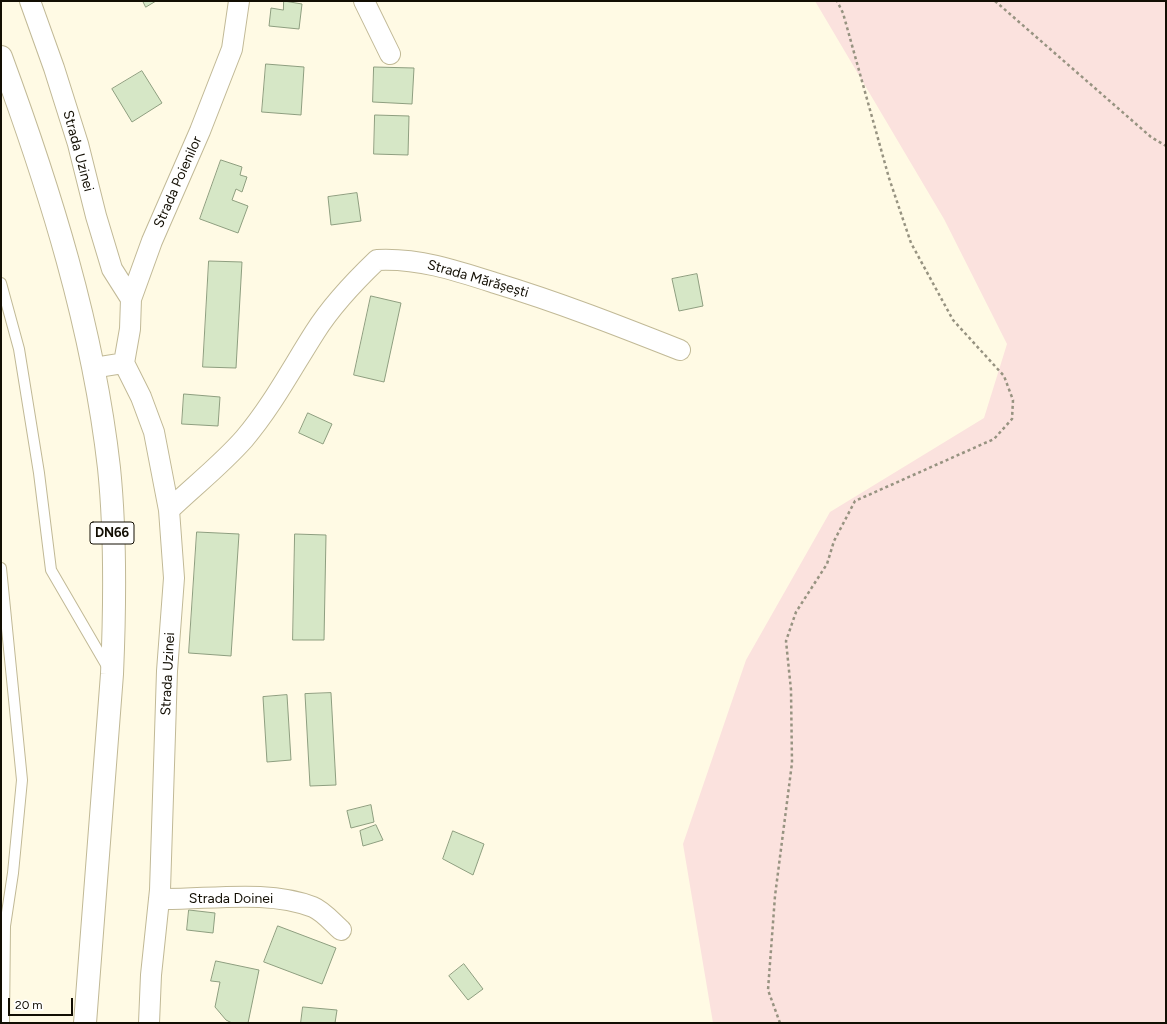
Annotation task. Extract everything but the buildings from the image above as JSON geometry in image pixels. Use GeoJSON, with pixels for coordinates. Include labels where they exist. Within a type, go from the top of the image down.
{"type":"FeatureCollection","features":[{"type":"Feature","properties":{"kind":"main road","name":"DN66"},"geometry":{"type":"LineString","coordinates":[[1,57],[65,248],[93,368],[109,468],[114,571],[112,674],[85,1023]]}},
{"type":"Feature","properties":{"kind":"street","name":"Strada Uzinei"},"geometry":{"type":"LineString","coordinates":[[30,1],[54,68],[78,144],[96,216],[112,269],[131,299]]}},
{"type":"Feature","properties":{"kind":"street","name":"Strada Poienilor"},"geometry":{"type":"LineString","coordinates":[[124,363],[130,329],[131,299],[152,241],[200,131],[232,49],[239,1]]}},
{"type":"Feature","properties":{"kind":"street"},"geometry":{"type":"LineString","coordinates":[[364,1],[390,54]]}},
{"type":"Feature","properties":{"kind":"street","name":"Strada Mărășești"},"geometry":{"type":"LineString","coordinates":[[169,510],[208,477],[245,438],[284,384],[315,331],[353,283],[376,260],[396,259],[437,265],[520,290],[680,350]]}},
{"type":"Feature","properties":{"kind":"street","name":"Strada Uzinei"},"geometry":{"type":"LineString","coordinates":[[124,363],[141,397],[154,432],[169,510],[174,578],[167,671],[159,899],[151,975],[149,1023]]}},
{"type":"Feature","properties":{"kind":"street"},"geometry":{"type":"LineString","coordinates":[[93,368],[124,363]]}},
{"type":"Feature","properties":{"kind":"street","name":"Strada Doinei"},"geometry":{"type":"LineString","coordinates":[[159,899],[193,900],[252,896],[287,900],[315,907],[341,930]]}},
{"type":"Feature","properties":{"kind":"lane"},"geometry":{"type":"LineString","coordinates":[[1,283],[19,349],[38,466],[51,570],[112,674]]}},
{"type":"Feature","properties":{"kind":"lane"},"geometry":{"type":"LineString","coordinates":[[1,568],[22,780],[13,873],[5,926],[4,1023]]}},
{"type":"Feature","properties":{"kind":"path"},"geometry":{"type":"LineString","coordinates":[[780,1023],[768,990],[775,896],[792,763],[791,690],[786,641],[796,612],[827,564],[834,541],[855,501],[994,438],[1012,418],[1013,400],[1004,376],[952,320],[911,242],[889,178],[842,13],[837,1]]}},
{"type":"Feature","properties":{"kind":"path"},"geometry":{"type":"LineString","coordinates":[[995,1],[1151,137],[1166,146]]}},
{"type":"Feature","properties":{"kind":"shaded area"},"geometry":{"type":"Polygon","coordinates":[[[815,1],[1166,1],[1166,1023],[713,1023],[683,844],[746,660],[830,512],[984,418],[1007,344],[944,219],[815,1]]]}}]}
